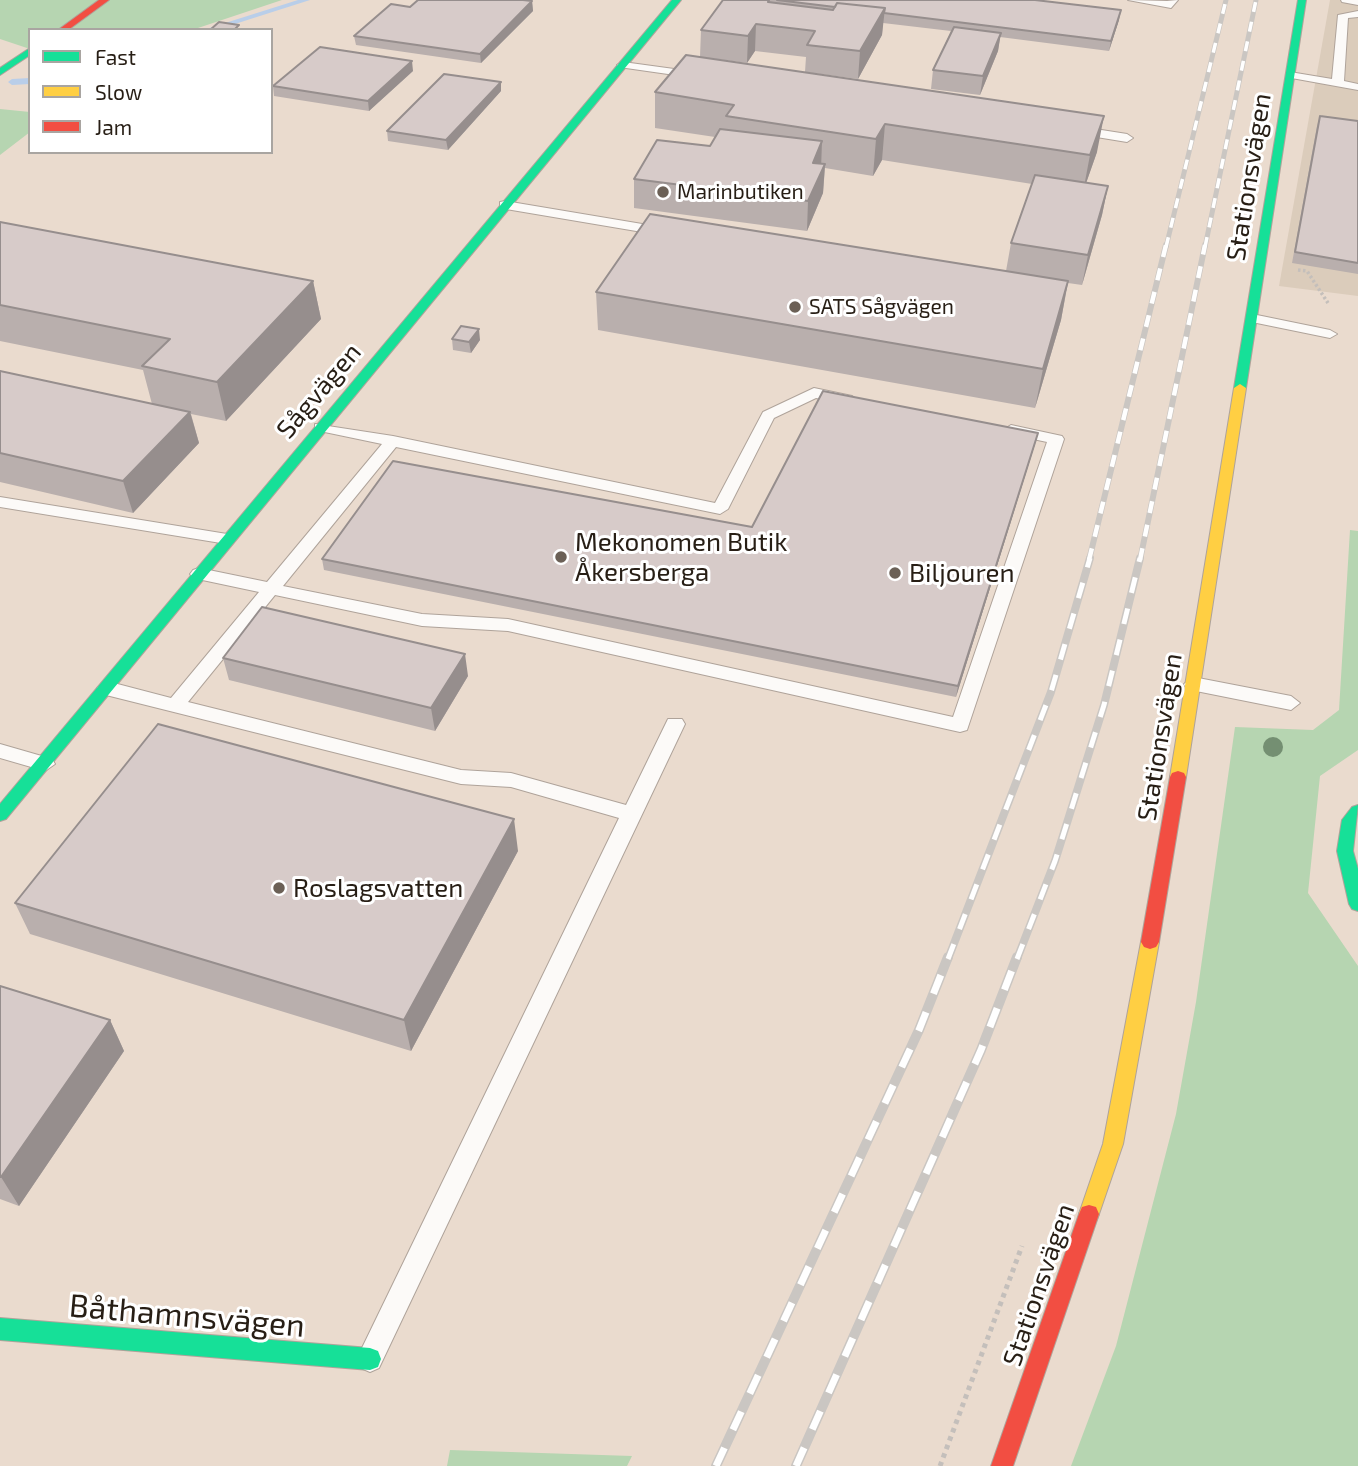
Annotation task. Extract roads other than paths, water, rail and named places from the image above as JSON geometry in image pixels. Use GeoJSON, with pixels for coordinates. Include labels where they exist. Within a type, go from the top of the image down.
{"type":"FeatureCollection","features":[{"type":"Feature","properties":{"kind":"street"},"geometry":{"type":"LineString","coordinates":[[65,28],[105,0]]}},
{"type":"Feature","properties":{"kind":"street","name":"Sågvägen"},"geometry":{"type":"LineString","coordinates":[[0,815],[677,0]]}},
{"type":"Feature","properties":{"kind":"street","name":"Stationsvägen"},"geometry":{"type":"LineString","coordinates":[[1002,1466],[1113,1144],[1194,684],[1302,0]]}},
{"type":"Feature","properties":{"kind":"street"},"geometry":{"type":"LineString","coordinates":[[0,72],[28,52]]}},
{"type":"Feature","properties":{"kind":"street"},"geometry":{"type":"LineString","coordinates":[[1358,811],[1350,820],[1345,851],[1358,904]]}},
{"type":"Feature","properties":{"kind":"street","name":"Båthamnsvägen"},"geometry":{"type":"LineString","coordinates":[[0,1329],[370,1359]]}},
{"type":"Feature","properties":{"kind":"lane"},"geometry":{"type":"LineString","coordinates":[[1133,0],[1171,5],[1172,0]]}},
{"type":"Feature","properties":{"kind":"lane"},"geometry":{"type":"LineString","coordinates":[[1346,0],[1358,2]]}},
{"type":"Feature","properties":{"kind":"lane"},"geometry":{"type":"LineString","coordinates":[[1338,82],[1343,15],[1358,15]]}},
{"type":"Feature","properties":{"kind":"lane"},"geometry":{"type":"LineString","coordinates":[[623,65],[704,76]]}},
{"type":"Feature","properties":{"kind":"lane"},"geometry":{"type":"LineString","coordinates":[[1290,75],[1358,87]]}},
{"type":"Feature","properties":{"kind":"lane"},"geometry":{"type":"LineString","coordinates":[[1059,128],[1127,138]]}},
{"type":"Feature","properties":{"kind":"lane"},"geometry":{"type":"LineString","coordinates":[[505,205],[680,234]]}},
{"type":"Feature","properties":{"kind":"lane"},"geometry":{"type":"LineString","coordinates":[[1252,318],[1331,334]]}},
{"type":"Feature","properties":{"kind":"lane"},"geometry":{"type":"LineString","coordinates":[[321,427],[720,509],[768,415],[814,393],[868,403]]}},
{"type":"Feature","properties":{"kind":"lane"},"geometry":{"type":"LineString","coordinates":[[199,574],[422,620],[508,625],[960,726],[1056,439],[989,426]]}},
{"type":"Feature","properties":{"kind":"lane"},"geometry":{"type":"LineString","coordinates":[[175,705],[393,442]]}},
{"type":"Feature","properties":{"kind":"lane"},"geometry":{"type":"LineString","coordinates":[[0,502],[227,539]]}},
{"type":"Feature","properties":{"kind":"lane"},"geometry":{"type":"LineString","coordinates":[[1194,684],[1291,703]]}},
{"type":"Feature","properties":{"kind":"lane"},"geometry":{"type":"LineString","coordinates":[[106,688],[461,777],[511,780],[631,814]]}},
{"type":"Feature","properties":{"kind":"lane"},"geometry":{"type":"LineString","coordinates":[[370,1359],[675,724]]}},
{"type":"Feature","properties":{"kind":"lane"},"geometry":{"type":"LineString","coordinates":[[0,751],[45,764]]}},
{"type":"Feature","properties":{"kind":"waterway"},"geometry":{"type":"LineString","coordinates":[[214,28],[306,0]]}},
{"type":"Feature","properties":{"kind":"waterway"},"geometry":{"type":"LineString","coordinates":[[12,82],[28,81]]}},
{"type":"Feature","properties":{"kind":"railway"},"geometry":{"type":"LineString","coordinates":[[1166,247],[1226,0]]}},
{"type":"Feature","properties":{"kind":"railway"},"geometry":{"type":"LineString","coordinates":[[1205,247],[1256,0]]}},
{"type":"Feature","properties":{"kind":"railway"},"geometry":{"type":"LineString","coordinates":[[1089,560],[1166,245]]}},
{"type":"Feature","properties":{"kind":"railway"},"geometry":{"type":"LineString","coordinates":[[1140,560],[1205,245]]}},
{"type":"Feature","properties":{"kind":"railway"},"geometry":{"type":"LineString","coordinates":[[948,959],[1051,692],[1090,558]]}},
{"type":"Feature","properties":{"kind":"railway"},"geometry":{"type":"LineString","coordinates":[[1017,959],[1055,861],[1104,705],[1140,558]]}},
{"type":"Feature","properties":{"kind":"railway"},"geometry":{"type":"LineString","coordinates":[[716,1466],[919,1030],[948,957]]}},
{"type":"Feature","properties":{"kind":"railway"},"geometry":{"type":"LineString","coordinates":[[796,1466],[981,1050],[1017,957]]}},
{"type":"Feature","properties":{"kind":"place","name":"Marinbutiken"},"geometry":{"type":"Point","coordinates":[663,192]}},
{"type":"Feature","properties":{"kind":"place","name":"SATS Sågvägen"},"geometry":{"type":"Point","coordinates":[795,307]}},
{"type":"Feature","properties":{"kind":"place","name":"Mekonomen Butik Åkersberga"},"geometry":{"type":"Point","coordinates":[561,557]}},
{"type":"Feature","properties":{"kind":"place","name":"Biljouren"},"geometry":{"type":"Point","coordinates":[895,573]}},
{"type":"Feature","properties":{"kind":"place","name":"Roslagsvatten"},"geometry":{"type":"Point","coordinates":[279,888]}}]}
